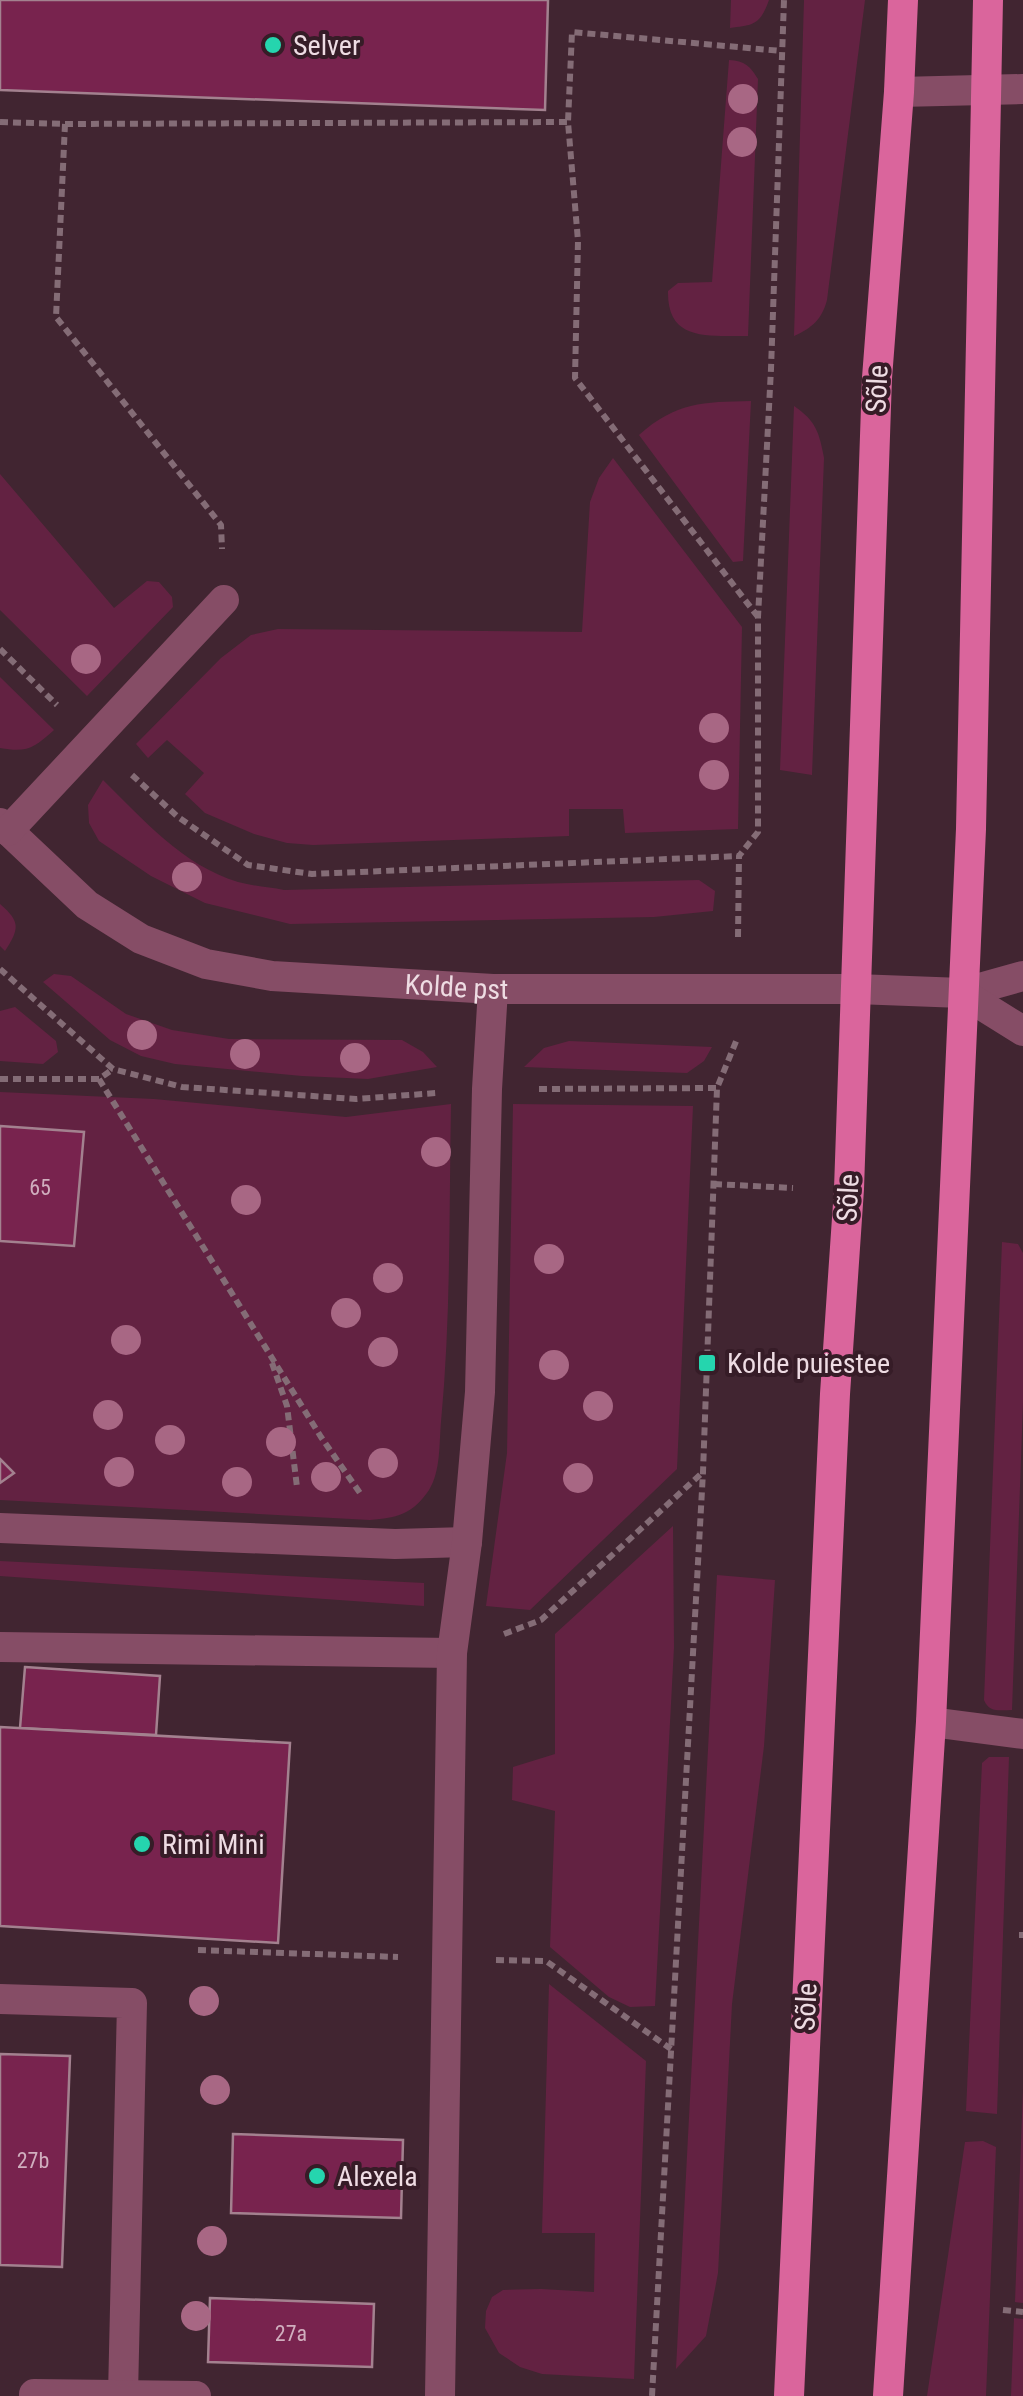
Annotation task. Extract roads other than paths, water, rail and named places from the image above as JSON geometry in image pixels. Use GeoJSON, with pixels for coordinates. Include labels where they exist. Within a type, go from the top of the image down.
{"type":"FeatureCollection","features":[{"type":"Feature","properties":{"kind":"main road","name":"Sõle"},"geometry":{"type":"LineString","coordinates":[[789,2396],[830,1494],[849,1189],[877,378],[903,0]]}},
{"type":"Feature","properties":{"kind":"main road"},"geometry":{"type":"LineString","coordinates":[[888,2396],[931,1722],[970,829],[988,0]]}},
{"type":"Feature","properties":{"kind":"street"},"geometry":{"type":"LineString","coordinates":[[899,92],[1023,89]]}},
{"type":"Feature","properties":{"kind":"street"},"geometry":{"type":"LineString","coordinates":[[4,827],[224,600]]}},
{"type":"Feature","properties":{"kind":"street","name":"Kolde pst"},"geometry":{"type":"LineString","coordinates":[[4,827],[86,904],[141,939],[206,964],[272,976],[492,989],[856,989],[962,993],[1023,976]]}},
{"type":"Feature","properties":{"kind":"street"},"geometry":{"type":"LineString","coordinates":[[440,2396],[452,1653],[467,1542],[480,1392],[492,989]]}},
{"type":"Feature","properties":{"kind":"street","name":"Kolde pst"},"geometry":{"type":"LineString","coordinates":[[962,993],[1023,1031]]}},
{"type":"Feature","properties":{"kind":"street"},"geometry":{"type":"LineString","coordinates":[[0,1528],[395,1544],[467,1542]]}},
{"type":"Feature","properties":{"kind":"street"},"geometry":{"type":"LineString","coordinates":[[0,1647],[452,1653]]}},
{"type":"Feature","properties":{"kind":"street"},"geometry":{"type":"LineString","coordinates":[[931,1722],[1023,1734]]}},
{"type":"Feature","properties":{"kind":"street"},"geometry":{"type":"LineString","coordinates":[[0,2000],[132,2003],[123,2394]]}},
{"type":"Feature","properties":{"kind":"street"},"geometry":{"type":"LineString","coordinates":[[34,2396],[196,2396]]}},
{"type":"Feature","properties":{"kind":"place","name":"Selver"},"geometry":{"type":"Point","coordinates":[273,45]}},
{"type":"Feature","properties":{"kind":"place","name":"Kolde puiestee"},"geometry":{"type":"Point","coordinates":[707,1363]}},
{"type":"Feature","properties":{"kind":"place","name":"Rimi Mini"},"geometry":{"type":"Point","coordinates":[142,1844]}},
{"type":"Feature","properties":{"kind":"place","name":"Alexela"},"geometry":{"type":"Point","coordinates":[317,2176]}}]}
